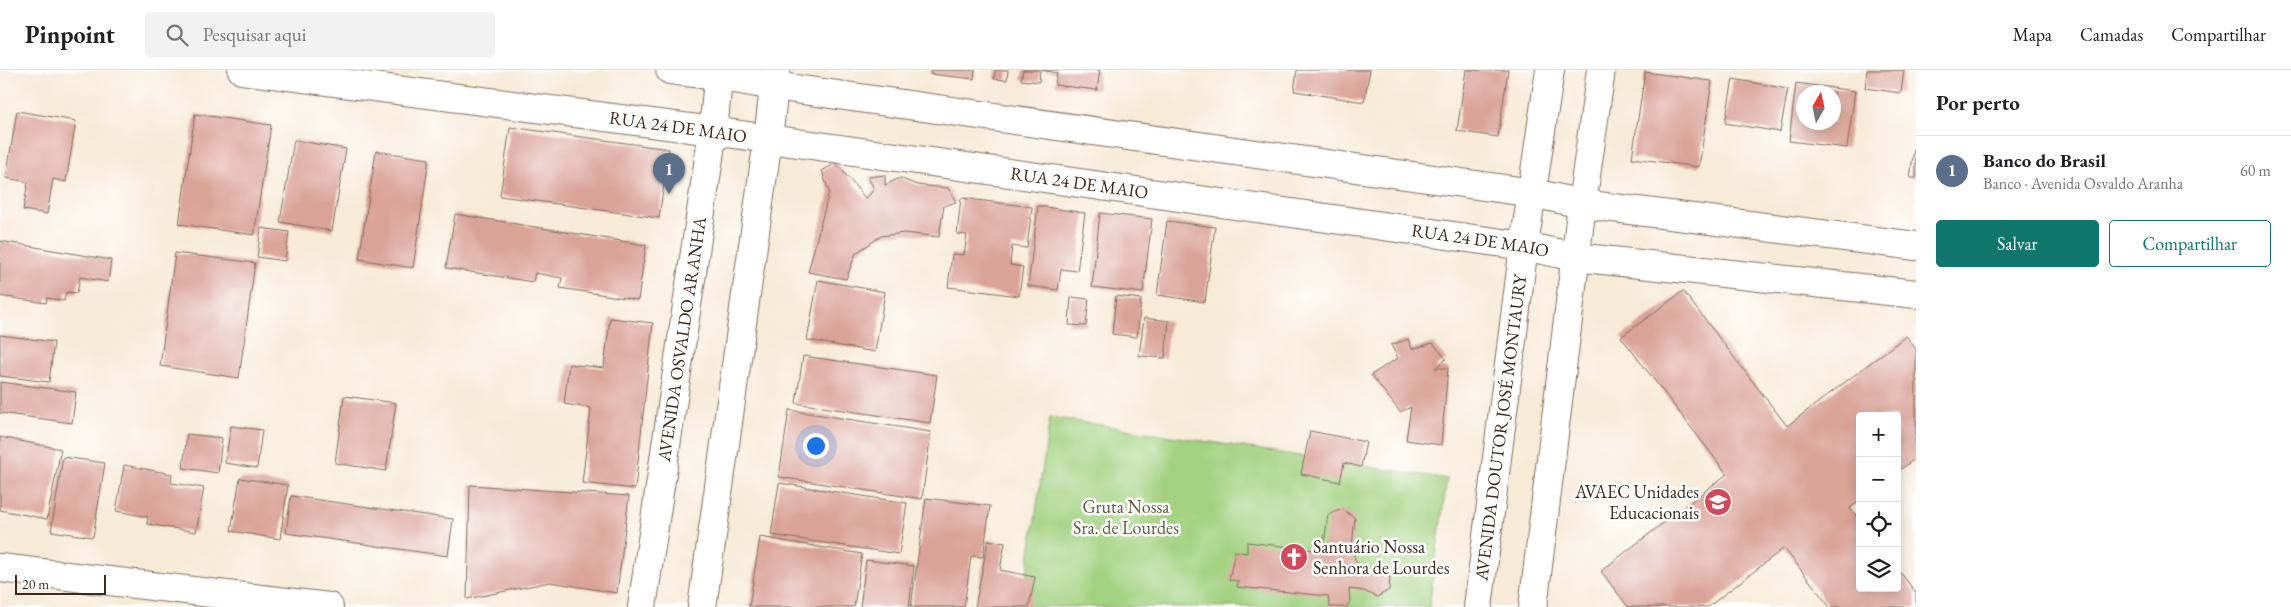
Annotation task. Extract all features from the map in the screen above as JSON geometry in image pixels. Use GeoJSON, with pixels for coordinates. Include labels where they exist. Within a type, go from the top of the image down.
{"type":"FeatureCollection","features":[{"type":"Feature","properties":{"kind":"street","name":"RUA 24 DE MAIO"},"geometry":{"type":"LineString","coordinates":[[242,70],[713,131],[1524,246],[1576,257],[1916,294]]}},
{"type":"Feature","properties":{"kind":"street"},"geometry":{"type":"LineString","coordinates":[[670,70],[775,78],[1533,193],[1582,204],[1916,246]]}},
{"type":"Feature","properties":{"kind":"street","name":"AVENIDA DOUTOR JOSÉ MONTAURY"},"geometry":{"type":"LineString","coordinates":[[1478,607],[1524,246],[1550,70]]}},
{"type":"Feature","properties":{"kind":"street"},"geometry":{"type":"LineString","coordinates":[[1533,607],[1582,204],[1601,70]]}},
{"type":"Feature","properties":{"kind":"street","name":"AVENIDA OSVALDO ARANHA"},"geometry":{"type":"LineString","coordinates":[[642,607],[713,131],[719,73]]}},
{"type":"Feature","properties":{"kind":"street"},"geometry":{"type":"LineString","coordinates":[[702,607],[775,78]]}},
{"type":"Feature","properties":{"kind":"street"},"geometry":{"type":"LineString","coordinates":[[0,568],[329,607]]}},
{"type":"Feature","properties":{"kind":"green space","name":"Gruta Nossa Sra. de Lourdes"},"geometry":{"type":"Polygon","coordinates":[[[1050,417],[1447,479],[1429,607],[1022,607],[1050,417]]]}},
{"type":"Feature","properties":{"kind":"building"},"geometry":{"type":"Polygon","coordinates":[[[931,70],[975,70],[974,79],[930,74],[931,70]]]}},
{"type":"Feature","properties":{"kind":"building"},"geometry":{"type":"Polygon","coordinates":[[[995,70],[1008,70],[1007,80],[994,79],[995,70]]]}},
{"type":"Feature","properties":{"kind":"building"},"geometry":{"type":"Polygon","coordinates":[[[1023,70],[1040,70],[1039,82],[1021,80],[1023,70]]]}},
{"type":"Feature","properties":{"kind":"building"},"geometry":{"type":"Polygon","coordinates":[[[1041,70],[1100,70],[1097,90],[1055,85],[1057,73],[1041,70]]]}},
{"type":"Feature","properties":{"kind":"building"},"geometry":{"type":"Polygon","coordinates":[[[1297,70],[1370,70],[1364,102],[1294,91],[1297,70]]]}},
{"type":"Feature","properties":{"kind":"building"},"geometry":{"type":"Polygon","coordinates":[[[1466,70],[1508,70],[1498,137],[1457,131],[1466,70]]]}},
{"type":"Feature","properties":{"kind":"building"},"geometry":{"type":"Polygon","coordinates":[[[1867,70],[1904,70],[1901,93],[1865,88],[1867,70]]]}},
{"type":"Feature","properties":{"kind":"building"},"geometry":{"type":"Polygon","coordinates":[[[1645,72],[1712,81],[1699,167],[1632,158],[1645,72]]]}},
{"type":"Feature","properties":{"kind":"building"},"geometry":{"type":"Polygon","coordinates":[[[1733,79],[1788,89],[1780,132],[1725,123],[1733,79]]]}},
{"type":"Feature","properties":{"kind":"building"},"geometry":{"type":"Polygon","coordinates":[[[1796,83],[1811,85],[1796,85],[1796,130],[1841,130],[1841,89],[1855,91],[1847,148],[1789,141],[1796,83]]]}},
{"type":"Feature","properties":{"kind":"building"},"geometry":{"type":"Polygon","coordinates":[[[17,111],[76,121],[66,182],[53,179],[47,214],[23,210],[28,182],[6,178],[17,111]]]}},
{"type":"Feature","properties":{"kind":"building"},"geometry":{"type":"Polygon","coordinates":[[[195,114],[271,125],[254,235],[179,224],[195,114]]]}},
{"type":"Feature","properties":{"kind":"building"},"geometry":{"type":"Polygon","coordinates":[[[510,127],[669,149],[659,218],[500,196],[510,127]]]}},
{"type":"Feature","properties":{"kind":"building"},"geometry":{"type":"Polygon","coordinates":[[[294,140],[346,149],[332,231],[280,222],[294,140]]]}},
{"type":"Feature","properties":{"kind":"building"},"geometry":{"type":"Polygon","coordinates":[[[1915,142],[1916,178],[1910,178],[1915,142]]]}},
{"type":"Feature","properties":{"kind":"building"},"geometry":{"type":"Polygon","coordinates":[[[376,151],[429,159],[413,268],[359,259],[376,151]]]}},
{"type":"Feature","properties":{"kind":"building"},"geometry":{"type":"Polygon","coordinates":[[[836,163],[866,199],[874,189],[868,177],[885,175],[885,185],[900,178],[917,185],[948,188],[956,202],[944,206],[939,237],[904,233],[881,236],[856,253],[846,279],[808,272],[829,192],[822,171],[836,163]]]}},
{"type":"Feature","properties":{"kind":"building"},"geometry":{"type":"Polygon","coordinates":[[[961,198],[1032,207],[1027,248],[1012,246],[1010,265],[1023,267],[1019,296],[948,287],[952,254],[964,255],[967,235],[957,234],[961,198]]]}},
{"type":"Feature","properties":{"kind":"building"},"geometry":{"type":"Polygon","coordinates":[[[1038,206],[1085,213],[1077,271],[1061,269],[1058,290],[1028,286],[1038,206]]]}},
{"type":"Feature","properties":{"kind":"building"},"geometry":{"type":"Polygon","coordinates":[[[1100,213],[1152,219],[1143,293],[1092,287],[1100,213]]]}},
{"type":"Feature","properties":{"kind":"building"},"geometry":{"type":"Polygon","coordinates":[[[455,214],[646,245],[638,300],[560,288],[562,278],[535,273],[533,282],[446,268],[455,214]]]}},
{"type":"Feature","properties":{"kind":"building"},"geometry":{"type":"Polygon","coordinates":[[[1167,221],[1215,227],[1205,302],[1157,295],[1167,221]]]}},
{"type":"Feature","properties":{"kind":"building"},"geometry":{"type":"Polygon","coordinates":[[[261,228],[289,232],[285,261],[257,257],[261,228]]]}},
{"type":"Feature","properties":{"kind":"building"},"geometry":{"type":"Polygon","coordinates":[[[0,241],[111,260],[108,282],[80,277],[77,293],[66,292],[64,301],[47,298],[46,303],[0,296],[0,241]]]}},
{"type":"Feature","properties":{"kind":"building"},"geometry":{"type":"Polygon","coordinates":[[[175,253],[255,263],[239,378],[160,366],[175,253]]]}},
{"type":"Feature","properties":{"kind":"building"},"geometry":{"type":"Polygon","coordinates":[[[818,280],[885,292],[875,352],[807,340],[818,280]]]}},
{"type":"Feature","properties":{"kind":"building"},"geometry":{"type":"Polygon","coordinates":[[[1683,291],[1787,426],[1906,336],[1916,349],[1916,458],[1901,469],[1901,412],[1856,412],[1856,504],[1850,508],[1856,515],[1856,592],[1901,592],[1901,573],[1916,593],[1916,607],[1830,607],[1784,548],[1708,607],[1628,607],[1601,571],[1727,474],[1621,337],[1683,291]]]}},
{"type":"Feature","properties":{"kind":"building"},"geometry":{"type":"Polygon","coordinates":[[[1116,296],[1141,299],[1137,337],[1112,334],[1116,296]]]}},
{"type":"Feature","properties":{"kind":"building"},"geometry":{"type":"Polygon","coordinates":[[[1071,297],[1089,299],[1086,326],[1069,325],[1071,297]]]}},
{"type":"Feature","properties":{"kind":"building"},"geometry":{"type":"Polygon","coordinates":[[[610,318],[653,323],[635,489],[582,483],[591,408],[564,404],[569,364],[604,368],[610,318]]]}},
{"type":"Feature","properties":{"kind":"building"},"geometry":{"type":"Polygon","coordinates":[[[1144,318],[1169,321],[1165,358],[1139,356],[1144,318]]]}},
{"type":"Feature","properties":{"kind":"building"},"geometry":{"type":"Polygon","coordinates":[[[0,335],[54,342],[49,382],[0,376],[0,335]]]}},
{"type":"Feature","properties":{"kind":"building"},"geometry":{"type":"Polygon","coordinates":[[[1408,339],[1412,349],[1433,343],[1446,359],[1435,368],[1448,368],[1441,445],[1406,440],[1411,407],[1400,412],[1371,375],[1398,358],[1391,345],[1408,339]]]}},
{"type":"Feature","properties":{"kind":"building"},"geometry":{"type":"Polygon","coordinates":[[[803,356],[937,375],[930,423],[796,403],[803,356]]]}},
{"type":"Feature","properties":{"kind":"building"},"geometry":{"type":"Polygon","coordinates":[[[0,382],[76,392],[72,423],[0,413],[0,382]]]}},
{"type":"Feature","properties":{"kind":"building"},"geometry":{"type":"Polygon","coordinates":[[[344,396],[396,403],[386,471],[335,463],[344,396]]]}},
{"type":"Feature","properties":{"kind":"building"},"geometry":{"type":"Polygon","coordinates":[[[789,410],[931,432],[922,499],[779,477],[789,410]]]}},
{"type":"Feature","properties":{"kind":"building"},"geometry":{"type":"Polygon","coordinates":[[[231,426],[262,430],[257,468],[225,463],[231,426]]]}},
{"type":"Feature","properties":{"kind":"building"},"geometry":{"type":"Polygon","coordinates":[[[1310,431],[1366,442],[1361,467],[1344,463],[1340,482],[1301,474],[1310,431]]]}},
{"type":"Feature","properties":{"kind":"building"},"geometry":{"type":"Polygon","coordinates":[[[187,434],[222,438],[218,473],[183,468],[187,434]]]}},
{"type":"Feature","properties":{"kind":"building"},"geometry":{"type":"Polygon","coordinates":[[[0,437],[61,449],[47,519],[0,510],[0,437]]]}},
{"type":"Feature","properties":{"kind":"building"},"geometry":{"type":"Polygon","coordinates":[[[63,457],[105,463],[93,537],[51,531],[63,457]]]}},
{"type":"Feature","properties":{"kind":"building"},"geometry":{"type":"Polygon","coordinates":[[[124,465],[172,474],[171,483],[204,488],[196,532],[147,524],[148,517],[116,511],[124,465]]]}},
{"type":"Feature","properties":{"kind":"building"},"geometry":{"type":"Polygon","coordinates":[[[240,478],[288,485],[280,539],[231,531],[240,478]]]}},
{"type":"Feature","properties":{"kind":"building"},"geometry":{"type":"Polygon","coordinates":[[[779,483],[907,503],[899,554],[771,535],[779,483]]]}},
{"type":"Feature","properties":{"kind":"building"},"geometry":{"type":"Polygon","coordinates":[[[470,485],[629,496],[617,593],[550,582],[467,599],[470,485]]]}},
{"type":"Feature","properties":{"kind":"building"},"geometry":{"type":"Polygon","coordinates":[[[291,496],[453,519],[448,556],[286,533],[291,496]]]}},
{"type":"Feature","properties":{"kind":"building"},"geometry":{"type":"Polygon","coordinates":[[[926,498],[990,506],[983,557],[971,556],[964,607],[911,607],[926,498]]]}},
{"type":"Feature","properties":{"kind":"building","name":"Santuário Nossa Senhora de Lourdes"},"geometry":{"type":"Polygon","coordinates":[[[1342,509],[1355,518],[1352,546],[1355,560],[1366,573],[1375,570],[1390,577],[1389,590],[1377,597],[1364,591],[1349,589],[1350,601],[1347,607],[1330,607],[1328,596],[1237,587],[1238,581],[1229,580],[1235,551],[1247,553],[1247,542],[1323,551],[1328,515],[1342,509]]]}},
{"type":"Feature","properties":{"kind":"building"},"geometry":{"type":"Polygon","coordinates":[[[760,537],[862,554],[854,607],[749,607],[760,537]]]}},
{"type":"Feature","properties":{"kind":"building"},"geometry":{"type":"Polygon","coordinates":[[[988,540],[1005,543],[1000,570],[1035,577],[1029,607],[975,607],[988,540]]]}},
{"type":"Feature","properties":{"kind":"building"},"geometry":{"type":"Polygon","coordinates":[[[866,560],[914,566],[909,607],[860,607],[866,560]]]}},
{"type":"Feature","properties":{"kind":"place","name":"Banco do Brasil"},"geometry":{"type":"Point","coordinates":[669,194]}},
{"type":"Feature","properties":{"kind":"place","name":"AVAEC Unidades Educacionais"},"geometry":{"type":"Point","coordinates":[1718,502]}},
{"type":"Feature","properties":{"kind":"place","name":"Santuário Nossa Senhora de Lourdes"},"geometry":{"type":"Point","coordinates":[1294,557]}}]}
